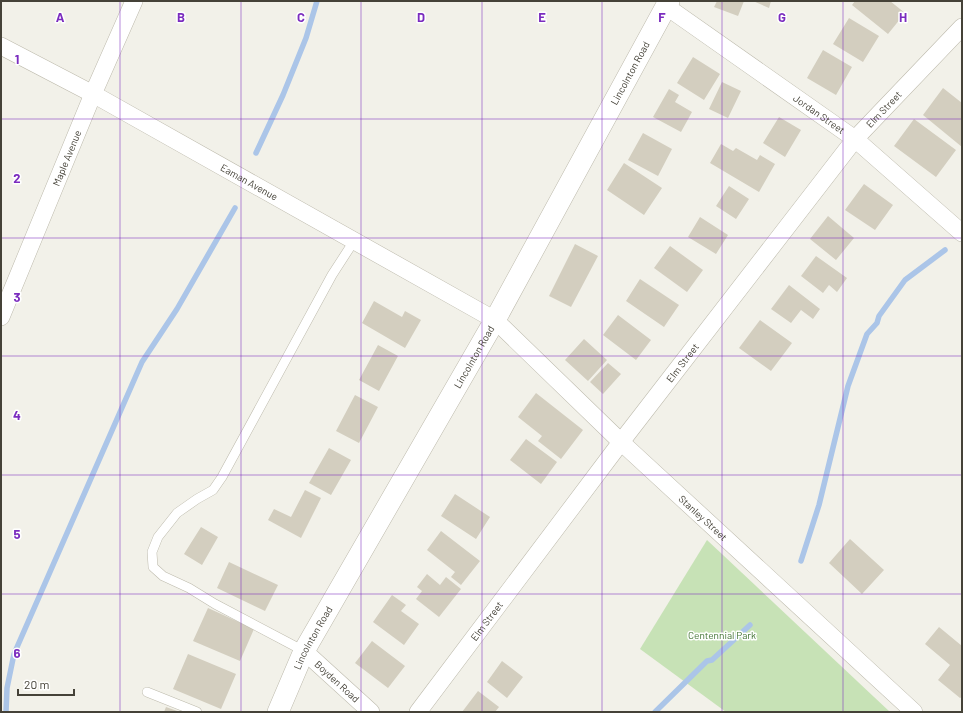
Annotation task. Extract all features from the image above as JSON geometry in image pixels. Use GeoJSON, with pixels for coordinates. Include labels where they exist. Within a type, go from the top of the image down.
{"type":"FeatureCollection","features":[{"type":"Feature","properties":{"kind":"street","name":"Maple Avenue"},"geometry":{"type":"LineString","coordinates":[[1,317],[93,94],[134,1]]}},
{"type":"Feature","properties":{"kind":"street","name":"Jordan Street"},"geometry":{"type":"LineString","coordinates":[[668,4],[855,139],[962,233]]}},
{"type":"Feature","properties":{"kind":"street","name":"Lincolnton Road"},"geometry":{"type":"LineString","coordinates":[[278,712],[304,651],[495,320],[668,4]]}},
{"type":"Feature","properties":{"kind":"street","name":"Elm Street"},"geometry":{"type":"LineString","coordinates":[[418,712],[621,442],[855,139],[962,27]]}},
{"type":"Feature","properties":{"kind":"street","name":"Eaman Avenue"},"geometry":{"type":"LineString","coordinates":[[1,46],[93,94],[495,320]]}},
{"type":"Feature","properties":{"kind":"street","name":"Stanley Street"},"geometry":{"type":"LineString","coordinates":[[495,320],[621,442],[914,712]]}},
{"type":"Feature","properties":{"kind":"street","name":"Boyden Road"},"geometry":{"type":"LineString","coordinates":[[304,651],[371,712]]}},
{"type":"Feature","properties":{"kind":"lane"},"geometry":{"type":"LineString","coordinates":[[304,651],[215,604],[189,588],[163,576],[153,567],[152,552],[158,537],[177,513],[213,490],[222,477],[332,275],[354,241]]}},
{"type":"Feature","properties":{"kind":"lane"},"geometry":{"type":"LineString","coordinates":[[147,692],[197,712]]}},
{"type":"Feature","properties":{"kind":"green space","name":"Centennial Park"},"geometry":{"type":"Polygon","coordinates":[[[707,540],[890,712],[726,712],[640,649],[707,540]]]}},
{"type":"Feature","properties":{"kind":"building"},"geometry":{"type":"Polygon","coordinates":[[[717,1],[744,1],[738,16],[714,7],[717,1]]]}},
{"type":"Feature","properties":{"kind":"building"},"geometry":{"type":"Polygon","coordinates":[[[753,1],[771,1],[769,8],[753,1]]]}},
{"type":"Feature","properties":{"kind":"building"},"geometry":{"type":"Polygon","coordinates":[[[855,1],[890,1],[905,13],[888,34],[852,5],[855,1]]]}},
{"type":"Feature","properties":{"kind":"building"},"geometry":{"type":"Polygon","coordinates":[[[849,18],[879,36],[863,62],[833,44],[849,18]]]}},
{"type":"Feature","properties":{"kind":"building"},"geometry":{"type":"Polygon","coordinates":[[[823,50],[852,67],[836,95],[807,78],[823,50]]]}},
{"type":"Feature","properties":{"kind":"building"},"geometry":{"type":"Polygon","coordinates":[[[693,57],[720,74],[704,100],[677,83],[693,57]]]}},
{"type":"Feature","properties":{"kind":"building"},"geometry":{"type":"Polygon","coordinates":[[[722,82],[741,91],[728,118],[709,109],[722,82]]]}},
{"type":"Feature","properties":{"kind":"building"},"geometry":{"type":"Polygon","coordinates":[[[943,88],[962,103],[962,147],[923,115],[943,88]]]}},
{"type":"Feature","properties":{"kind":"building"},"geometry":{"type":"Polygon","coordinates":[[[669,89],[679,95],[675,102],[692,112],[681,132],[653,117],[669,89]]]}},
{"type":"Feature","properties":{"kind":"building"},"geometry":{"type":"Polygon","coordinates":[[[779,117],[801,130],[785,157],[763,143],[779,117]]]}},
{"type":"Feature","properties":{"kind":"building"},"geometry":{"type":"Polygon","coordinates":[[[914,119],[956,150],[936,177],[894,146],[914,119]]]}},
{"type":"Feature","properties":{"kind":"building"},"geometry":{"type":"Polygon","coordinates":[[[643,133],[672,149],[658,176],[628,160],[643,133]]]}},
{"type":"Feature","properties":{"kind":"building"},"geometry":{"type":"Polygon","coordinates":[[[721,144],[733,151],[736,148],[757,160],[760,155],[775,164],[759,192],[710,163],[721,144]]]}},
{"type":"Feature","properties":{"kind":"building"},"geometry":{"type":"Polygon","coordinates":[[[624,163],[662,188],[644,215],[607,190],[624,163]]]}},
{"type":"Feature","properties":{"kind":"building"},"geometry":{"type":"Polygon","coordinates":[[[864,184],[893,205],[875,230],[845,210],[864,184]]]}},
{"type":"Feature","properties":{"kind":"building"},"geometry":{"type":"Polygon","coordinates":[[[729,186],[749,199],[736,219],[716,206],[729,186]]]}},
{"type":"Feature","properties":{"kind":"building"},"geometry":{"type":"Polygon","coordinates":[[[828,216],[854,238],[836,260],[810,239],[828,216]]]}},
{"type":"Feature","properties":{"kind":"building"},"geometry":{"type":"Polygon","coordinates":[[[700,217],[728,235],[716,254],[688,237],[700,217]]]}},
{"type":"Feature","properties":{"kind":"building"},"geometry":{"type":"Polygon","coordinates":[[[575,244],[598,256],[571,307],[549,296],[575,244]]]}},
{"type":"Feature","properties":{"kind":"building"},"geometry":{"type":"Polygon","coordinates":[[[670,246],[703,270],[687,292],[654,268],[670,246]]]}},
{"type":"Feature","properties":{"kind":"building"},"geometry":{"type":"Polygon","coordinates":[[[816,256],[847,278],[837,292],[829,285],[823,293],[801,276],[816,256]]]}},
{"type":"Feature","properties":{"kind":"building"},"geometry":{"type":"Polygon","coordinates":[[[640,279],[679,305],[664,327],[626,301],[640,279]]]}},
{"type":"Feature","properties":{"kind":"building"},"geometry":{"type":"Polygon","coordinates":[[[789,285],[820,309],[813,319],[801,310],[791,323],[771,309],[789,285]]]}},
{"type":"Feature","properties":{"kind":"building"},"geometry":{"type":"Polygon","coordinates":[[[374,301],[402,317],[405,311],[421,320],[405,348],[362,323],[374,301]]]}},
{"type":"Feature","properties":{"kind":"building"},"geometry":{"type":"Polygon","coordinates":[[[618,315],[651,340],[636,360],[603,335],[618,315]]]}},
{"type":"Feature","properties":{"kind":"building"},"geometry":{"type":"Polygon","coordinates":[[[760,320],[792,343],[771,371],[739,348],[760,320]]]}},
{"type":"Feature","properties":{"kind":"building"},"geometry":{"type":"Polygon","coordinates":[[[584,339],[607,360],[588,381],[565,360],[584,339]]]}},
{"type":"Feature","properties":{"kind":"building"},"geometry":{"type":"Polygon","coordinates":[[[378,345],[398,356],[379,391],[359,380],[378,345]]]}},
{"type":"Feature","properties":{"kind":"building"},"geometry":{"type":"Polygon","coordinates":[[[608,363],[621,374],[603,394],[590,382],[608,363]]]}},
{"type":"Feature","properties":{"kind":"building"},"geometry":{"type":"Polygon","coordinates":[[[536,393],[583,430],[561,459],[538,441],[542,436],[518,417],[536,393]]]}},
{"type":"Feature","properties":{"kind":"building"},"geometry":{"type":"Polygon","coordinates":[[[355,395],[378,407],[359,443],[336,431],[355,395]]]}},
{"type":"Feature","properties":{"kind":"building"},"geometry":{"type":"Polygon","coordinates":[[[526,439],[557,462],[541,484],[510,460],[526,439]]]}},
{"type":"Feature","properties":{"kind":"building"},"geometry":{"type":"Polygon","coordinates":[[[329,448],[351,460],[331,495],[309,483],[329,448]]]}},
{"type":"Feature","properties":{"kind":"building"},"geometry":{"type":"Polygon","coordinates":[[[305,490],[321,498],[301,538],[268,520],[274,509],[291,517],[305,490]]]}},
{"type":"Feature","properties":{"kind":"building"},"geometry":{"type":"Polygon","coordinates":[[[455,494],[490,517],[476,539],[441,516],[455,494]]]}},
{"type":"Feature","properties":{"kind":"building"},"geometry":{"type":"Polygon","coordinates":[[[201,527],[218,537],[202,565],[184,554],[201,527]]]}},
{"type":"Feature","properties":{"kind":"building"},"geometry":{"type":"Polygon","coordinates":[[[441,531],[480,561],[461,585],[451,577],[455,572],[427,550],[441,531]]]}},
{"type":"Feature","properties":{"kind":"building"},"geometry":{"type":"Polygon","coordinates":[[[850,539],[884,570],[862,594],[829,563],[850,539]]]}},
{"type":"Feature","properties":{"kind":"building"},"geometry":{"type":"Polygon","coordinates":[[[229,562],[278,585],[265,611],[217,588],[229,562]]]}},
{"type":"Feature","properties":{"kind":"building"},"geometry":{"type":"Polygon","coordinates":[[[427,574],[440,585],[446,577],[461,589],[439,617],[416,599],[422,591],[417,587],[427,574]]]}},
{"type":"Feature","properties":{"kind":"building"},"geometry":{"type":"Polygon","coordinates":[[[392,595],[406,605],[401,611],[419,624],[404,645],[373,622],[392,595]]]}},
{"type":"Feature","properties":{"kind":"building"},"geometry":{"type":"Polygon","coordinates":[[[208,608],[254,629],[240,661],[193,641],[208,608]]]}},
{"type":"Feature","properties":{"kind":"building"},"geometry":{"type":"Polygon","coordinates":[[[939,627],[962,646],[962,697],[960,698],[938,680],[950,665],[925,644],[939,627]]]}},
{"type":"Feature","properties":{"kind":"building"},"geometry":{"type":"Polygon","coordinates":[[[372,641],[405,666],[388,688],[355,663],[372,641]]]}},
{"type":"Feature","properties":{"kind":"building"},"geometry":{"type":"Polygon","coordinates":[[[188,654],[236,674],[221,709],[173,689],[188,654]]]}},
{"type":"Feature","properties":{"kind":"building"},"geometry":{"type":"Polygon","coordinates":[[[502,661],[523,677],[507,698],[487,682],[502,661]]]}},
{"type":"Feature","properties":{"kind":"building"},"geometry":{"type":"Polygon","coordinates":[[[478,691],[499,707],[495,712],[462,712],[478,691]]]}},
{"type":"Feature","properties":{"kind":"building"},"geometry":{"type":"Polygon","coordinates":[[[166,707],[180,712],[164,712],[166,707]]]}},
{"type":"Feature","properties":{"kind":"waterway"},"geometry":{"type":"LineString","coordinates":[[256,153],[283,95],[306,38],[317,1]]}},
{"type":"Feature","properties":{"kind":"waterway"},"geometry":{"type":"LineString","coordinates":[[6,712],[7,688],[14,654],[142,362],[177,309],[235,208]]}},
{"type":"Feature","properties":{"kind":"waterway"},"geometry":{"type":"LineString","coordinates":[[801,561],[819,505],[848,386],[867,334],[877,323],[879,316],[905,280],[945,250]]}},
{"type":"Feature","properties":{"kind":"waterway"},"geometry":{"type":"LineString","coordinates":[[655,712],[707,661],[712,660],[750,625]]}}]}
